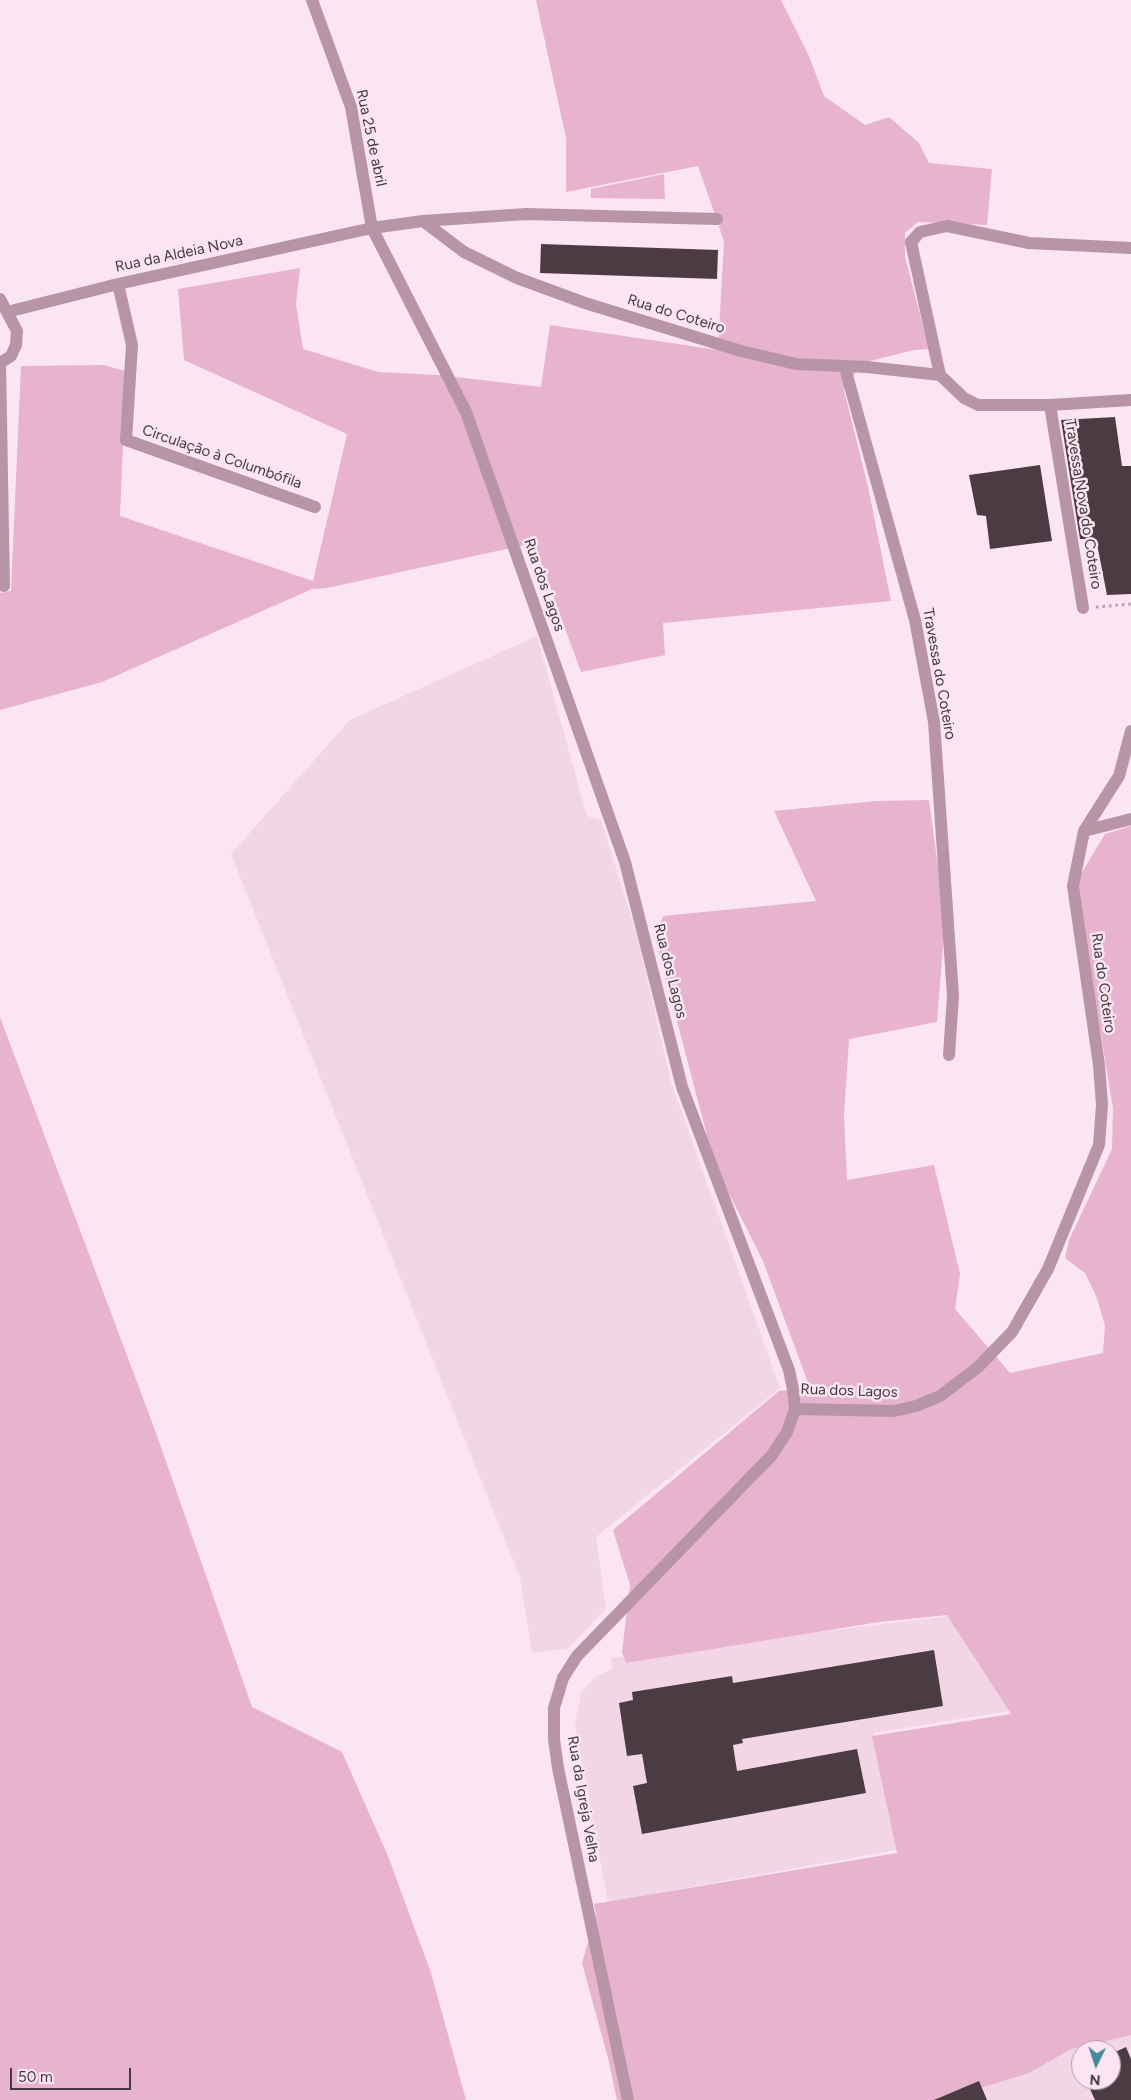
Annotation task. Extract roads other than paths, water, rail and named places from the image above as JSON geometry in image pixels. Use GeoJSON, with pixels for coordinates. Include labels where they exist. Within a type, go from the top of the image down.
{"type":"FeatureCollection","features":[{"type":"Feature","properties":{"kind":"street","name":"Rua 25 de abril"},"geometry":{"type":"LineString","coordinates":[[312,0],[351,106],[372,228]]}},
{"type":"Feature","properties":{"kind":"street","name":"Rua da Aldeia Nova"},"geometry":{"type":"LineString","coordinates":[[7,312],[118,284],[372,228],[423,221],[526,214],[717,219]]}},
{"type":"Feature","properties":{"kind":"street","name":"Rua do Coteiro"},"geometry":{"type":"LineString","coordinates":[[423,221],[464,252],[517,278],[585,303],[740,350],[796,364],[845,368],[868,367],[940,375]]}},
{"type":"Feature","properties":{"kind":"street"},"geometry":{"type":"LineString","coordinates":[[1131,248],[1029,243],[947,226],[920,232],[911,242],[940,375],[964,398],[978,404],[1050,405],[1131,400]]}},
{"type":"Feature","properties":{"kind":"street","name":"Rua dos Lagos"},"geometry":{"type":"LineString","coordinates":[[372,228],[466,412],[625,862],[682,1087],[789,1370],[795,1408],[894,1411],[916,1406],[940,1396],[977,1368],[1012,1332],[1048,1269],[1058,1245]]}},
{"type":"Feature","properties":{"kind":"street","name":"Circulação à Columbófila"},"geometry":{"type":"LineString","coordinates":[[118,284],[132,345],[126,440],[315,507]]}},
{"type":"Feature","properties":{"kind":"street"},"geometry":{"type":"LineString","coordinates":[[0,299],[17,331],[16,345],[11,356],[0,363],[4,586]]}},
{"type":"Feature","properties":{"kind":"street","name":"Travessa do Coteiro"},"geometry":{"type":"LineString","coordinates":[[845,368],[915,620],[934,722],[953,996],[949,1055]]}},
{"type":"Feature","properties":{"kind":"street","name":"Travessa Nova do Coteiro"},"geometry":{"type":"LineString","coordinates":[[1050,405],[1083,608]]}},
{"type":"Feature","properties":{"kind":"street","name":"Rua do Coteiro"},"geometry":{"type":"LineString","coordinates":[[1058,1245],[1099,1145],[1102,1105],[1099,1065],[1073,886],[1084,830],[1119,776],[1131,731]]}},
{"type":"Feature","properties":{"kind":"street"},"geometry":{"type":"LineString","coordinates":[[1084,830],[1131,819]]}},
{"type":"Feature","properties":{"kind":"street","name":"Rua da Igreja Velha"},"geometry":{"type":"LineString","coordinates":[[628,2100],[558,1768],[554,1739],[554,1708],[563,1678],[577,1656],[772,1455],[787,1432],[795,1408]]}}]}
